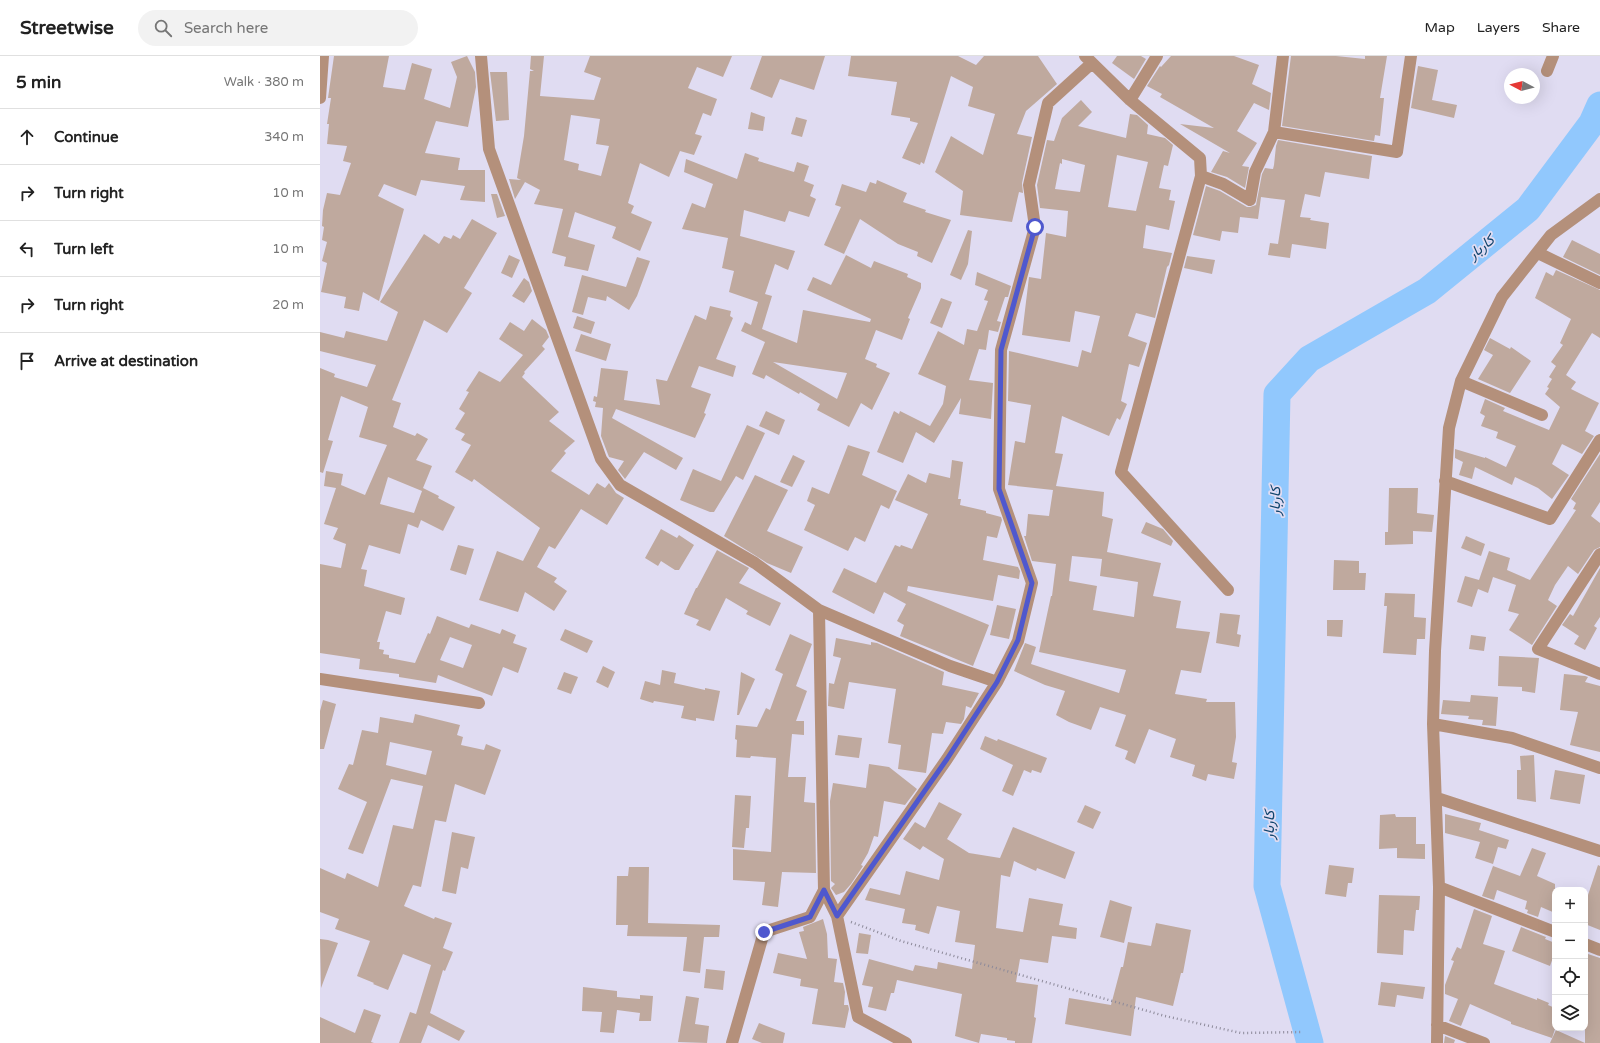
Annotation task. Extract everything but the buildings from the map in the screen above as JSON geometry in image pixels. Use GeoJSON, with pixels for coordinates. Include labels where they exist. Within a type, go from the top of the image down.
{"type":"FeatureCollection","features":[{"type":"Feature","properties":{"kind":"street"},"geometry":{"type":"LineString","coordinates":[[320,98],[323,56]]}},
{"type":"Feature","properties":{"kind":"street"},"geometry":{"type":"LineString","coordinates":[[481,56],[489,149],[601,459],[620,485],[755,563],[819,610],[950,666],[997,682]]}},
{"type":"Feature","properties":{"kind":"street"},"geometry":{"type":"LineString","coordinates":[[1130,100],[1157,56]]}},
{"type":"Feature","properties":{"kind":"street"},"geometry":{"type":"LineString","coordinates":[[1201,176],[1224,184],[1250,200],[1255,172],[1274,132],[1283,56]]}},
{"type":"Feature","properties":{"kind":"street"},"geometry":{"type":"LineString","coordinates":[[1274,132],[1397,152],[1411,56]]}},
{"type":"Feature","properties":{"kind":"street"},"geometry":{"type":"LineString","coordinates":[[1547,71],[1553,56]]}},
{"type":"Feature","properties":{"kind":"street"},"geometry":{"type":"LineString","coordinates":[[837,916],[947,759],[997,682],[1018,640],[1032,583],[999,489],[1001,350],[1035,227],[1029,185],[1048,103],[1089,59],[1130,100],[1200,158],[1201,176],[1121,472],[1228,590]]}},
{"type":"Feature","properties":{"kind":"street"},"geometry":{"type":"LineString","coordinates":[[1436,1043],[1439,887],[1437,798],[1433,724],[1435,651],[1449,428],[1461,381],[1502,297],[1551,235],[1600,199]]}},
{"type":"Feature","properties":{"kind":"street"},"geometry":{"type":"LineString","coordinates":[[1538,253],[1600,283]]}},
{"type":"Feature","properties":{"kind":"street"},"geometry":{"type":"LineString","coordinates":[[1461,381],[1542,415]]}},
{"type":"Feature","properties":{"kind":"street"},"geometry":{"type":"LineString","coordinates":[[1445,481],[1550,519],[1600,440]]}},
{"type":"Feature","properties":{"kind":"street"},"geometry":{"type":"LineString","coordinates":[[1600,554],[1538,649],[1600,674]]}},
{"type":"Feature","properties":{"kind":"street"},"geometry":{"type":"LineString","coordinates":[[819,610],[824,890],[837,916],[858,1017],[906,1043]]}},
{"type":"Feature","properties":{"kind":"street"},"geometry":{"type":"LineString","coordinates":[[320,679],[479,703]]}},
{"type":"Feature","properties":{"kind":"street"},"geometry":{"type":"LineString","coordinates":[[1433,724],[1512,738],[1600,768]]}},
{"type":"Feature","properties":{"kind":"street"},"geometry":{"type":"LineString","coordinates":[[1437,798],[1600,851]]}},
{"type":"Feature","properties":{"kind":"street"},"geometry":{"type":"LineString","coordinates":[[1439,887],[1552,931]]}},
{"type":"Feature","properties":{"kind":"street"},"geometry":{"type":"LineString","coordinates":[[732,1043],[764,932],[810,917],[824,890]]}},
{"type":"Feature","properties":{"kind":"street"},"geometry":{"type":"LineString","coordinates":[[1588,945],[1600,950]]}},
{"type":"Feature","properties":{"kind":"street"},"geometry":{"type":"LineString","coordinates":[[1437,1024],[1484,1043]]}},
{"type":"Feature","properties":{"kind":"path"},"geometry":{"type":"LineString","coordinates":[[837,916],[901,941],[1165,1016],[1241,1033],[1302,1032]]}},
{"type":"Feature","properties":{"kind":"waterway","name":"کاربار"},"geometry":{"type":"LineString","coordinates":[[1310,1043],[1267,886],[1277,394],[1309,359],[1427,291],[1528,209],[1592,123],[1600,105]]}},
{"type":"Feature","properties":{"kind":"route"},"geometry":{"type":"LineString","coordinates":[[764,932],[810,917],[824,890],[837,916],[947,759],[997,682],[1018,640],[1032,583],[999,489],[1001,350],[1035,227]]}}]}
